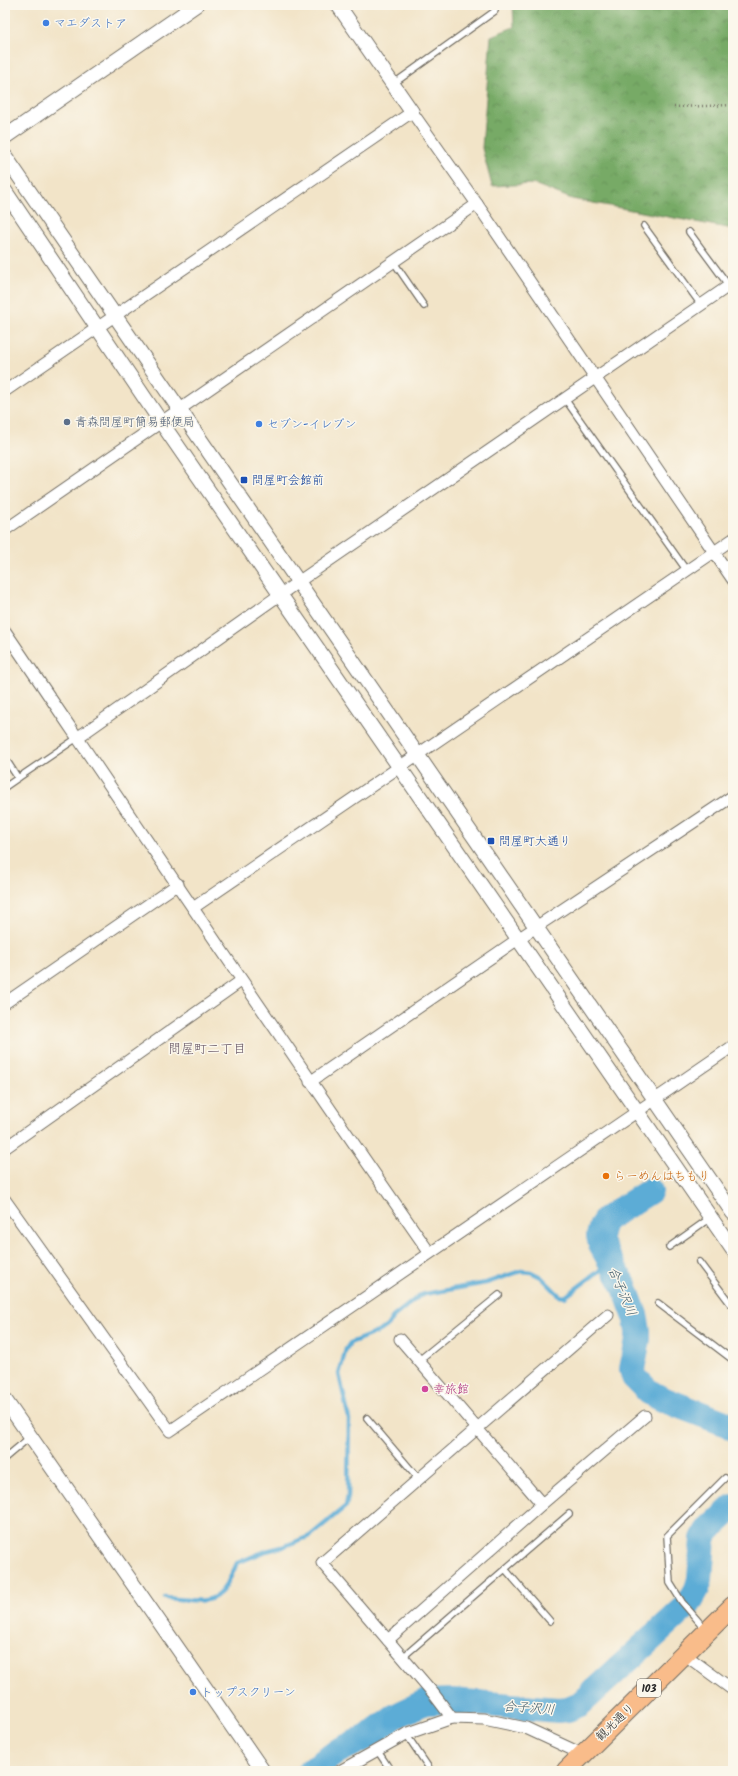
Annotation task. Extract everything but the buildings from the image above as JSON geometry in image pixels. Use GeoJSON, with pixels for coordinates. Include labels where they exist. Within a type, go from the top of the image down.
{"type":"FeatureCollection","features":[{"type":"Feature","properties":{"kind":"highway","name":"観光通り"},"geometry":{"type":"LineString","coordinates":[[566,1771],[733,1606]]}},
{"type":"Feature","properties":{"kind":"street"},"geometry":{"type":"LineString","coordinates":[[5,137],[196,5]]}},
{"type":"Feature","properties":{"kind":"street"},"geometry":{"type":"LineString","coordinates":[[338,5],[477,204],[594,378],[733,580]]}},
{"type":"Feature","properties":{"kind":"street"},"geometry":{"type":"LineString","coordinates":[[5,391],[412,112]]}},
{"type":"Feature","properties":{"kind":"street"},"geometry":{"type":"LineString","coordinates":[[5,156],[733,1214]]}},
{"type":"Feature","properties":{"kind":"street"},"geometry":{"type":"LineString","coordinates":[[5,191],[99,327],[161,422],[733,1250]]}},
{"type":"Feature","properties":{"kind":"street"},"geometry":{"type":"LineString","coordinates":[[5,530],[477,204]]}},
{"type":"Feature","properties":{"kind":"street"},"geometry":{"type":"LineString","coordinates":[[77,738],[298,582],[731,285]]}},
{"type":"Feature","properties":{"kind":"street"},"geometry":{"type":"LineString","coordinates":[[193,908],[733,539]]}},
{"type":"Feature","properties":{"kind":"street"},"geometry":{"type":"LineString","coordinates":[[5,632],[178,884],[241,981],[310,1082],[430,1252]]}},
{"type":"Feature","properties":{"kind":"street"},"geometry":{"type":"LineString","coordinates":[[310,1082],[518,940],[732,798]]}},
{"type":"Feature","properties":{"kind":"street"},"geometry":{"type":"LineString","coordinates":[[5,1003],[178,884]]}},
{"type":"Feature","properties":{"kind":"street"},"geometry":{"type":"LineString","coordinates":[[5,1148],[241,981]]}},
{"type":"Feature","properties":{"kind":"street"},"geometry":{"type":"LineString","coordinates":[[5,1200],[170,1431],[733,1046]]}},
{"type":"Feature","properties":{"kind":"street"},"geometry":{"type":"LineString","coordinates":[[452,1718],[445,1707],[322,1563],[608,1315]]}},
{"type":"Feature","properties":{"kind":"street"},"geometry":{"type":"LineString","coordinates":[[400,1339],[542,1504]]}},
{"type":"Feature","properties":{"kind":"street"},"geometry":{"type":"LineString","coordinates":[[5,1400],[263,1771]]}},
{"type":"Feature","properties":{"kind":"street"},"geometry":{"type":"LineString","coordinates":[[388,1640],[542,1504],[646,1416]]}},
{"type":"Feature","properties":{"kind":"street"},"geometry":{"type":"LineString","coordinates":[[684,1654],[733,1690]]}},
{"type":"Feature","properties":{"kind":"street"},"geometry":{"type":"LineString","coordinates":[[340,1771],[406,1734],[452,1718],[484,1719],[526,1728],[582,1754]]}},
{"type":"Feature","properties":{"kind":"lane"},"geometry":{"type":"LineString","coordinates":[[393,84],[495,12],[494,5]]}},
{"type":"Feature","properties":{"kind":"lane"},"geometry":{"type":"LineString","coordinates":[[644,226],[701,305]]}},
{"type":"Feature","properties":{"kind":"lane"},"geometry":{"type":"LineString","coordinates":[[689,232],[731,285]]}},
{"type":"Feature","properties":{"kind":"lane"},"geometry":{"type":"LineString","coordinates":[[393,262],[424,306]]}},
{"type":"Feature","properties":{"kind":"lane"},"geometry":{"type":"LineString","coordinates":[[565,399],[687,571]]}},
{"type":"Feature","properties":{"kind":"lane"},"geometry":{"type":"LineString","coordinates":[[5,787],[77,738]]}},
{"type":"Feature","properties":{"kind":"lane"},"geometry":{"type":"LineString","coordinates":[[5,758],[18,778]]}},
{"type":"Feature","properties":{"kind":"lane"},"geometry":{"type":"LineString","coordinates":[[669,1247],[711,1218]]}},
{"type":"Feature","properties":{"kind":"lane"},"geometry":{"type":"LineString","coordinates":[[699,1262],[730,1303],[733,1301]]}},
{"type":"Feature","properties":{"kind":"lane"},"geometry":{"type":"LineString","coordinates":[[418,1361],[499,1295]]}},
{"type":"Feature","properties":{"kind":"lane"},"geometry":{"type":"LineString","coordinates":[[658,1303],[733,1360]]}},
{"type":"Feature","properties":{"kind":"lane"},"geometry":{"type":"LineString","coordinates":[[367,1418],[419,1479]]}},
{"type":"Feature","properties":{"kind":"lane"},"geometry":{"type":"LineString","coordinates":[[5,1458],[30,1436]]}},
{"type":"Feature","properties":{"kind":"lane"},"geometry":{"type":"LineString","coordinates":[[707,1632],[682,1602],[670,1583],[667,1536],[725,1478]]}},
{"type":"Feature","properties":{"kind":"lane"},"geometry":{"type":"LineString","coordinates":[[403,1657],[569,1514]]}},
{"type":"Feature","properties":{"kind":"lane"},"geometry":{"type":"LineString","coordinates":[[505,1569],[550,1621]]}},
{"type":"Feature","properties":{"kind":"lane"},"geometry":{"type":"LineString","coordinates":[[406,1734],[431,1771]]}},
{"type":"Feature","properties":{"kind":"lane"},"geometry":{"type":"LineString","coordinates":[[377,1750],[391,1771]]}},
{"type":"Feature","properties":{"kind":"path"},"geometry":{"type":"LineString","coordinates":[[674,107],[733,105]]}},
{"type":"Feature","properties":{"kind":"green space"},"geometry":{"type":"Polygon","coordinates":[[[513,5],[733,5],[733,229],[572,199],[534,184],[492,186],[482,148],[491,36],[514,27],[513,5]]]}},
{"type":"Feature","properties":{"kind":"waterway","name":"合子沢川"},"geometry":{"type":"LineString","coordinates":[[650,1191],[606,1219],[602,1225],[599,1236],[601,1245],[624,1285],[635,1315],[638,1339],[632,1369],[634,1377],[649,1392],[662,1399],[727,1424],[733,1428]]}},
{"type":"Feature","properties":{"kind":"waterway"},"geometry":{"type":"LineString","coordinates":[[165,1598],[192,1600],[210,1599],[224,1588],[237,1563],[310,1536],[346,1506],[348,1496],[349,1419],[339,1374],[346,1349],[350,1343],[380,1331],[387,1326],[393,1317],[419,1296],[425,1294],[486,1283],[521,1271],[531,1272],[541,1277],[560,1296],[565,1297],[611,1262]]}},
{"type":"Feature","properties":{"kind":"waterway","name":"合子沢川"},"geometry":{"type":"LineString","coordinates":[[310,1771],[338,1751],[367,1737],[394,1717],[425,1702],[453,1701],[558,1710],[568,1709],[580,1704],[688,1605],[697,1589],[700,1579],[703,1539],[707,1531],[733,1507]]}},
{"type":"Feature","properties":{"kind":"place","name":"マエダストア"},"geometry":{"type":"Point","coordinates":[46,23]}},
{"type":"Feature","properties":{"kind":"place","name":"青森問屋町簡易郵便局"},"geometry":{"type":"Point","coordinates":[67,422]}},
{"type":"Feature","properties":{"kind":"place","name":"セブン-イレブン"},"geometry":{"type":"Point","coordinates":[259,424]}},
{"type":"Feature","properties":{"kind":"place","name":"問屋町会館前"},"geometry":{"type":"Point","coordinates":[244,480]}},
{"type":"Feature","properties":{"kind":"place","name":"問屋町大通り"},"geometry":{"type":"Point","coordinates":[491,841]}},
{"type":"Feature","properties":{"kind":"place","name":"らーめんはちもり"},"geometry":{"type":"Point","coordinates":[606,1176]}},
{"type":"Feature","properties":{"kind":"place","name":"幸旅館"},"geometry":{"type":"Point","coordinates":[425,1389]}},
{"type":"Feature","properties":{"kind":"place","name":"トップスクリーン"},"geometry":{"type":"Point","coordinates":[193,1692]}},
{"type":"Feature","properties":{"kind":"district","name":"問屋町二丁目"},"geometry":{"type":"Point","coordinates":[207,1048]}}]}
